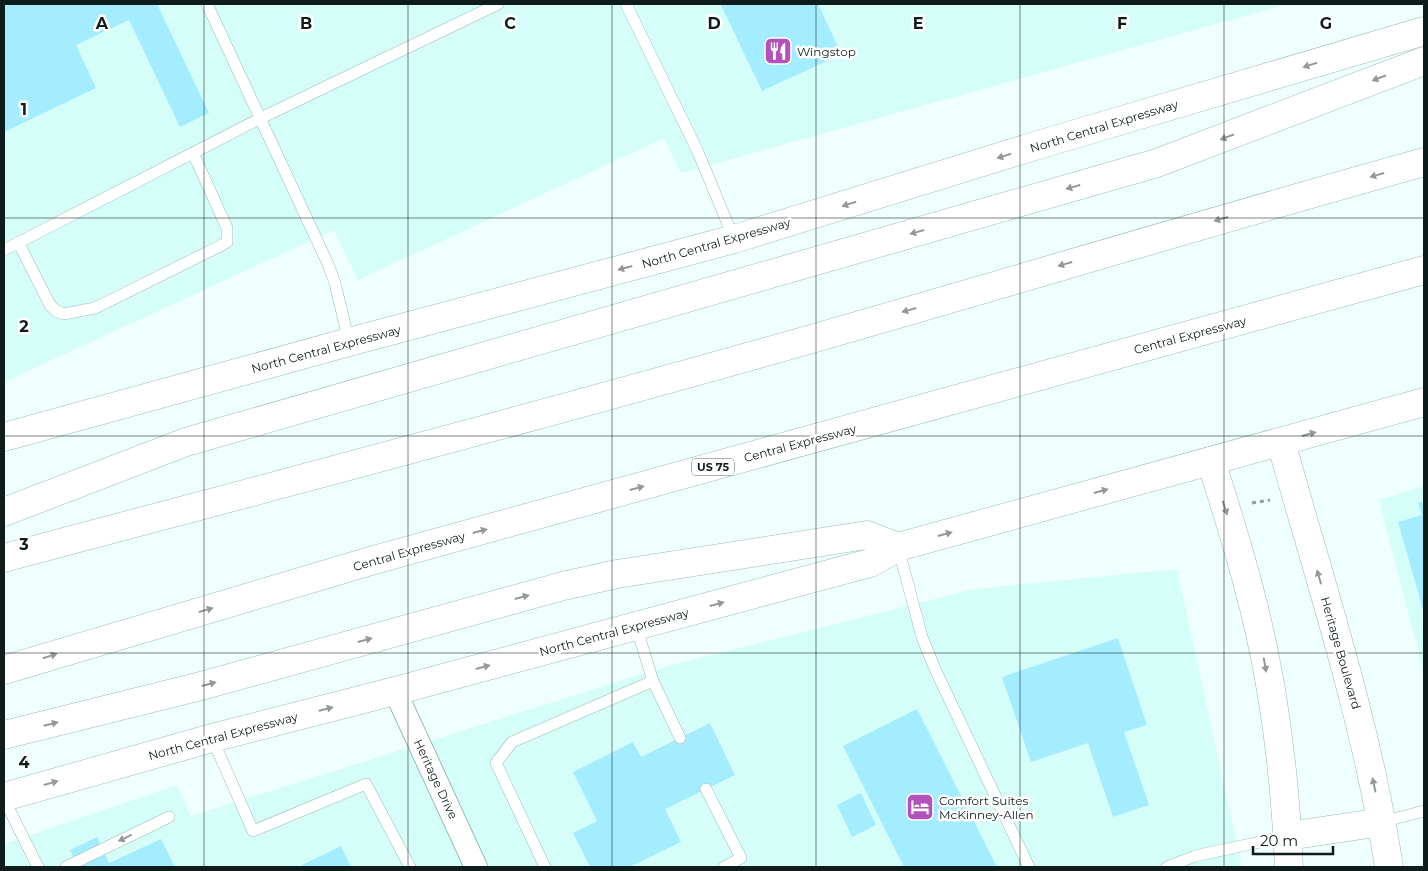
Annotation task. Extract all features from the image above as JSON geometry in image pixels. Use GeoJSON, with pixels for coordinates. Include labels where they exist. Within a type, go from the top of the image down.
{"type":"FeatureCollection","features":[{"type":"Feature","properties":{"kind":"main road","name":"North Central Expressway"},"geometry":{"type":"LineString","coordinates":[[4,437],[734,239],[1424,31]]}},
{"type":"Feature","properties":{"kind":"main road"},"geometry":{"type":"LineString","coordinates":[[4,512],[186,442],[1157,163],[1424,61]]}},
{"type":"Feature","properties":{"kind":"main road"},"geometry":{"type":"LineString","coordinates":[[4,558],[750,356],[1424,162]]}},
{"type":"Feature","properties":{"kind":"main road","name":"Central Expressway"},"geometry":{"type":"LineString","coordinates":[[4,670],[374,560],[1424,270]]}},
{"type":"Feature","properties":{"kind":"main road","name":"North Central Expressway"},"geometry":{"type":"LineString","coordinates":[[4,798],[212,738],[395,691],[870,563],[898,547],[1424,402]]}},
{"type":"Feature","properties":{"kind":"main road","name":"Heritage Boulevard"},"geometry":{"type":"LineString","coordinates":[[1281,442],[1358,715],[1382,822],[1389,867]]}},
{"type":"Feature","properties":{"kind":"main road"},"geometry":{"type":"LineString","coordinates":[[1211,461],[1249,586],[1261,640],[1278,743],[1290,867]]}},
{"type":"Feature","properties":{"kind":"main road"},"geometry":{"type":"LineString","coordinates":[[4,735],[201,686],[562,586],[598,578],[867,535],[898,547]]}},
{"type":"Feature","properties":{"kind":"main road"},"geometry":{"type":"LineString","coordinates":[[1288,836],[1382,822]]}},
{"type":"Feature","properties":{"kind":"street","name":"Heritage Drive"},"geometry":{"type":"LineString","coordinates":[[395,691],[476,867]]}},
{"type":"Feature","properties":{"kind":"lane"},"geometry":{"type":"LineString","coordinates":[[207,4],[328,264],[335,283],[349,342]]}},
{"type":"Feature","properties":{"kind":"lane"},"geometry":{"type":"LineString","coordinates":[[4,250],[261,118],[498,4]]}},
{"type":"Feature","properties":{"kind":"lane"},"geometry":{"type":"LineString","coordinates":[[626,4],[698,152],[734,239]]}},
{"type":"Feature","properties":{"kind":"lane"},"geometry":{"type":"LineString","coordinates":[[18,242],[50,305],[56,312],[64,314],[95,308],[222,245],[227,242],[227,228],[193,152]]}},
{"type":"Feature","properties":{"kind":"lane"},"geometry":{"type":"LineString","coordinates":[[898,547],[925,645],[1029,867]]}},
{"type":"Feature","properties":{"kind":"lane"},"geometry":{"type":"LineString","coordinates":[[636,626],[653,681],[680,738]]}},
{"type":"Feature","properties":{"kind":"lane"},"geometry":{"type":"LineString","coordinates":[[545,867],[496,763],[512,742],[653,681]]}},
{"type":"Feature","properties":{"kind":"lane"},"geometry":{"type":"LineString","coordinates":[[212,738],[253,831],[366,784],[410,867]]}},
{"type":"Feature","properties":{"kind":"lane"},"geometry":{"type":"LineString","coordinates":[[706,789],[741,858],[724,867]]}},
{"type":"Feature","properties":{"kind":"lane"},"geometry":{"type":"LineString","coordinates":[[4,798],[38,867]]}},
{"type":"Feature","properties":{"kind":"lane"},"geometry":{"type":"LineString","coordinates":[[1382,822],[1424,811]]}},
{"type":"Feature","properties":{"kind":"lane"},"geometry":{"type":"LineString","coordinates":[[66,867],[169,817]]}},
{"type":"Feature","properties":{"kind":"lane"},"geometry":{"type":"LineString","coordinates":[[1167,867],[1195,856],[1288,836]]}},
{"type":"Feature","properties":{"kind":"path"},"geometry":{"type":"LineString","coordinates":[[1251,504],[1279,498]]}},
{"type":"Feature","properties":{"kind":"shaded area"},"geometry":{"type":"Polygon","coordinates":[[[4,4],[1288,4],[681,173],[664,138],[358,280],[334,230],[4,382],[4,4]]]}},
{"type":"Feature","properties":{"kind":"shaded area"},"geometry":{"type":"Polygon","coordinates":[[[1424,486],[1424,674],[1379,500],[1424,486]]]}},
{"type":"Feature","properties":{"kind":"shaded area"},"geometry":{"type":"Polygon","coordinates":[[[1177,569],[1242,867],[4,867],[4,844],[177,785],[191,816],[671,665],[974,589],[1177,569]]]}},
{"type":"Feature","properties":{"kind":"building"},"geometry":{"type":"Polygon","coordinates":[[[4,4],[157,4],[209,113],[180,127],[129,20],[76,45],[96,88],[4,132],[4,4]]]}},
{"type":"Feature","properties":{"kind":"building"},"geometry":{"type":"Polygon","coordinates":[[[818,4],[839,49],[827,55],[829,60],[762,91],[721,5],[818,4]]]}},
{"type":"Feature","properties":{"kind":"building"},"geometry":{"type":"Polygon","coordinates":[[[1424,501],[1424,613],[1398,522],[1422,515],[1418,503],[1424,501]]]}},
{"type":"Feature","properties":{"kind":"building"},"geometry":{"type":"Polygon","coordinates":[[[1118,638],[1147,725],[1124,732],[1149,805],[1113,817],[1088,743],[1031,762],[1002,677],[1118,638]]]}},
{"type":"Feature","properties":{"kind":"building","name":"Comfort Suites McKinney-Allen"},"geometry":{"type":"Polygon","coordinates":[[[917,709],[997,867],[904,867],[843,746],[917,709]]]}},
{"type":"Feature","properties":{"kind":"building"},"geometry":{"type":"Polygon","coordinates":[[[710,723],[735,775],[665,809],[681,842],[629,867],[590,867],[573,833],[597,821],[573,772],[633,742],[641,757],[710,723]]]}},
{"type":"Feature","properties":{"kind":"building"},"geometry":{"type":"Polygon","coordinates":[[[861,793],[876,825],[852,837],[837,805],[861,793]]]}},
{"type":"Feature","properties":{"kind":"building"},"geometry":{"type":"Polygon","coordinates":[[[97,837],[109,863],[161,839],[175,867],[78,867],[70,850],[97,837]]]}},
{"type":"Feature","properties":{"kind":"building"},"geometry":{"type":"Polygon","coordinates":[[[341,846],[351,867],[298,867],[341,846]]]}},
{"type":"Feature","properties":{"kind":"place","name":"Wingstop"},"geometry":{"type":"Point","coordinates":[778,51]}},
{"type":"Feature","properties":{"kind":"place","name":"Comfort Suites McKinney-Allen"},"geometry":{"type":"Point","coordinates":[920,807]}}]}
